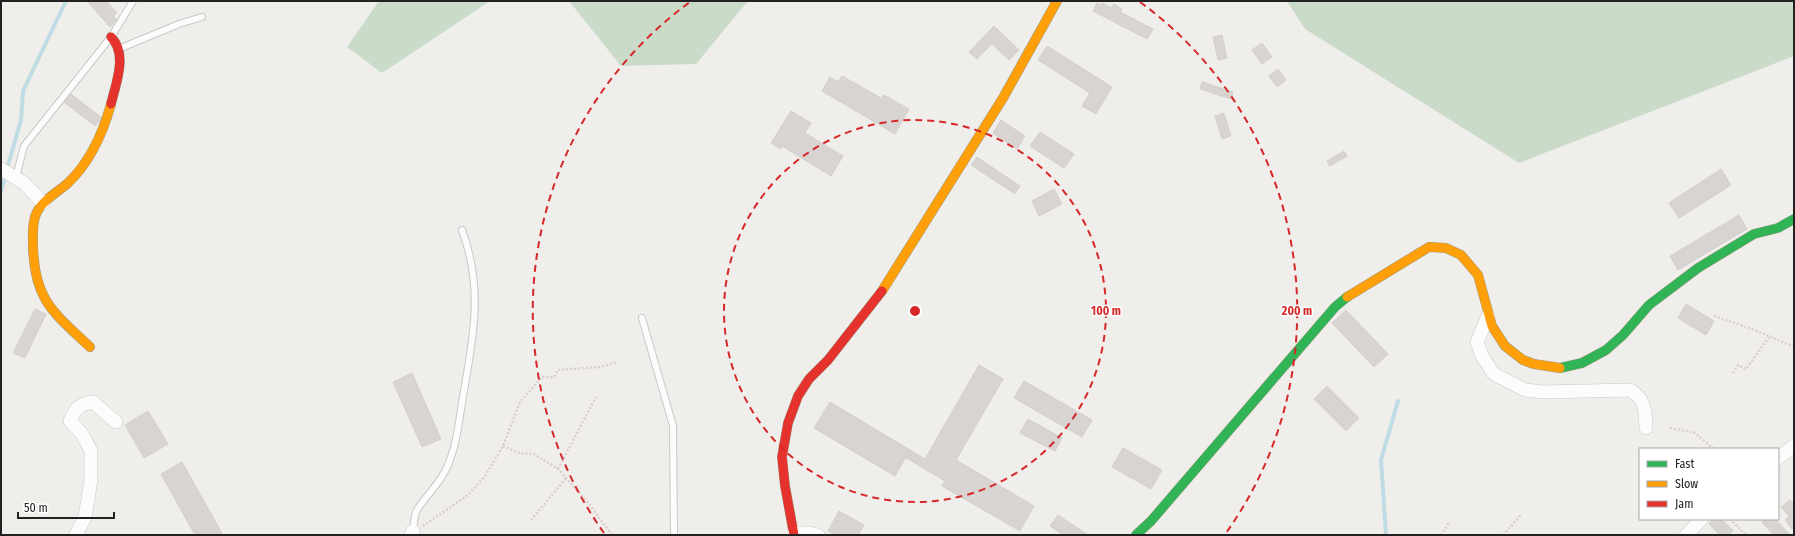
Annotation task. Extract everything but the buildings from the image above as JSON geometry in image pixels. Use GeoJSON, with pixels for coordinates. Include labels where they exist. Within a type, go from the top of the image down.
{"type":"FeatureCollection","features":[{"type":"Feature","properties":{"kind":"street"},"geometry":{"type":"LineString","coordinates":[[818,535],[794,534],[784,486],[782,457],[783,446],[788,423],[798,396],[809,379],[828,360],[880,294],[1003,98],[1057,1]]}},
{"type":"Feature","properties":{"kind":"street"},"geometry":{"type":"LineString","coordinates":[[90,347],[48,306],[35,277],[32,230],[34,219],[43,203],[58,192],[76,174],[99,141],[106,125],[114,94],[120,48],[117,42],[111,37]]}},
{"type":"Feature","properties":{"kind":"street"},"geometry":{"type":"LineString","coordinates":[[1,169],[16,177],[43,203]]}},
{"type":"Feature","properties":{"kind":"street"},"geometry":{"type":"LineString","coordinates":[[1136,535],[1151,521],[1335,307],[1355,292],[1400,263],[1429,247],[1440,245],[1457,252],[1471,264],[1478,274],[1488,316],[1499,338],[1515,356],[1523,361],[1547,368],[1570,367],[1593,358],[1612,346],[1650,305],[1692,272],[1757,232],[1778,228],[1794,219]]}},
{"type":"Feature","properties":{"kind":"street"},"geometry":{"type":"LineString","coordinates":[[1488,316],[1477,342],[1482,356],[1494,374],[1525,390],[1543,392],[1630,390],[1639,395],[1645,408],[1646,428]]}},
{"type":"Feature","properties":{"kind":"street"},"geometry":{"type":"LineString","coordinates":[[76,535],[85,517],[91,480],[91,451],[82,434],[70,421],[74,410],[82,404],[93,402],[116,422]]}},
{"type":"Feature","properties":{"kind":"street"},"geometry":{"type":"LineString","coordinates":[[1779,457],[1794,446]]}},
{"type":"Feature","properties":{"kind":"street"},"geometry":{"type":"LineString","coordinates":[[1686,535],[1701,520]]}},
{"type":"Feature","properties":{"kind":"lane"},"geometry":{"type":"LineString","coordinates":[[16,177],[24,146],[111,37],[132,1]]}},
{"type":"Feature","properties":{"kind":"lane"},"geometry":{"type":"LineString","coordinates":[[120,48],[179,24],[202,17]]}},
{"type":"Feature","properties":{"kind":"lane"},"geometry":{"type":"LineString","coordinates":[[412,533],[417,510],[444,475],[453,455],[472,344],[476,303],[474,278],[470,252],[462,230]]}},
{"type":"Feature","properties":{"kind":"lane"},"geometry":{"type":"LineString","coordinates":[[642,318],[673,426],[674,535]]}},
{"type":"Feature","properties":{"kind":"path"},"geometry":{"type":"LineString","coordinates":[[1714,316],[1794,347]]}},
{"type":"Feature","properties":{"kind":"path"},"geometry":{"type":"LineString","coordinates":[[1733,373],[1738,365],[1746,369],[1769,337]]}},
{"type":"Feature","properties":{"kind":"path"},"geometry":{"type":"LineString","coordinates":[[412,533],[468,495],[485,476],[503,446],[520,402],[542,377],[554,377],[558,370],[600,367],[618,362]]}},
{"type":"Feature","properties":{"kind":"path"},"geometry":{"type":"LineString","coordinates":[[558,469],[596,397]]}},
{"type":"Feature","properties":{"kind":"path"},"geometry":{"type":"LineString","coordinates":[[1670,428],[1695,433],[1713,448]]}},
{"type":"Feature","properties":{"kind":"path"},"geometry":{"type":"LineString","coordinates":[[503,446],[519,453],[534,454],[558,469],[567,477],[612,535]]}},
{"type":"Feature","properties":{"kind":"path"},"geometry":{"type":"LineString","coordinates":[[531,520],[567,477]]}},
{"type":"Feature","properties":{"kind":"path"},"geometry":{"type":"LineString","coordinates":[[1503,535],[1521,515]]}},
{"type":"Feature","properties":{"kind":"path"},"geometry":{"type":"LineString","coordinates":[[1731,520],[1746,535]]}},
{"type":"Feature","properties":{"kind":"path"},"geometry":{"type":"LineString","coordinates":[[1441,535],[1449,523]]}},
{"type":"Feature","properties":{"kind":"green space"},"geometry":{"type":"Polygon","coordinates":[[[379,1],[490,1],[382,73],[347,47],[379,1]]]}},
{"type":"Feature","properties":{"kind":"green space"},"geometry":{"type":"Polygon","coordinates":[[[569,1],[748,1],[696,64],[621,66],[569,1]]]}},
{"type":"Feature","properties":{"kind":"green space"},"geometry":{"type":"Polygon","coordinates":[[[1287,1],[1794,1],[1794,56],[1519,163],[1305,29],[1287,1]]]}},
{"type":"Feature","properties":{"kind":"waterway"},"geometry":{"type":"LineString","coordinates":[[8,165],[21,120],[23,91],[66,1]]}},
{"type":"Feature","properties":{"kind":"waterway"},"geometry":{"type":"LineString","coordinates":[[1,191],[5,177]]}},
{"type":"Feature","properties":{"kind":"waterway"},"geometry":{"type":"LineString","coordinates":[[1386,535],[1381,460],[1398,401]]}},
{"type":"Feature","properties":{"kind":"traffic: fast"},"geometry":{"type":"LineString","coordinates":[[1560,368],[1582,363],[1606,350],[1623,335],[1649,305],[1698,268],[1754,234],[1778,228],[1794,219]]}},
{"type":"Feature","properties":{"kind":"traffic: fast"},"geometry":{"type":"LineString","coordinates":[[1136,535],[1151,521],[1335,307],[1347,297]]}},
{"type":"Feature","properties":{"kind":"traffic: slow"},"geometry":{"type":"LineString","coordinates":[[882,291],[1003,98],[1057,1]]}},
{"type":"Feature","properties":{"kind":"traffic: slow"},"geometry":{"type":"LineString","coordinates":[[90,347],[56,314],[48,304],[42,292],[37,279],[34,264],[33,227],[36,214],[41,206],[68,183],[83,166],[100,136],[111,104]]}},
{"type":"Feature","properties":{"kind":"traffic: slow"},"geometry":{"type":"LineString","coordinates":[[1347,297],[1429,247],[1446,248],[1461,255],[1478,275],[1492,326],[1505,346],[1523,360],[1534,364],[1560,368]]}},
{"type":"Feature","properties":{"kind":"traffic: jam"},"geometry":{"type":"LineString","coordinates":[[111,37],[116,44],[120,60],[118,78],[111,104]]}},
{"type":"Feature","properties":{"kind":"traffic: jam"},"geometry":{"type":"LineString","coordinates":[[794,535],[785,486],[782,457],[788,423],[798,396],[809,379],[828,360],[882,291]]}}]}
